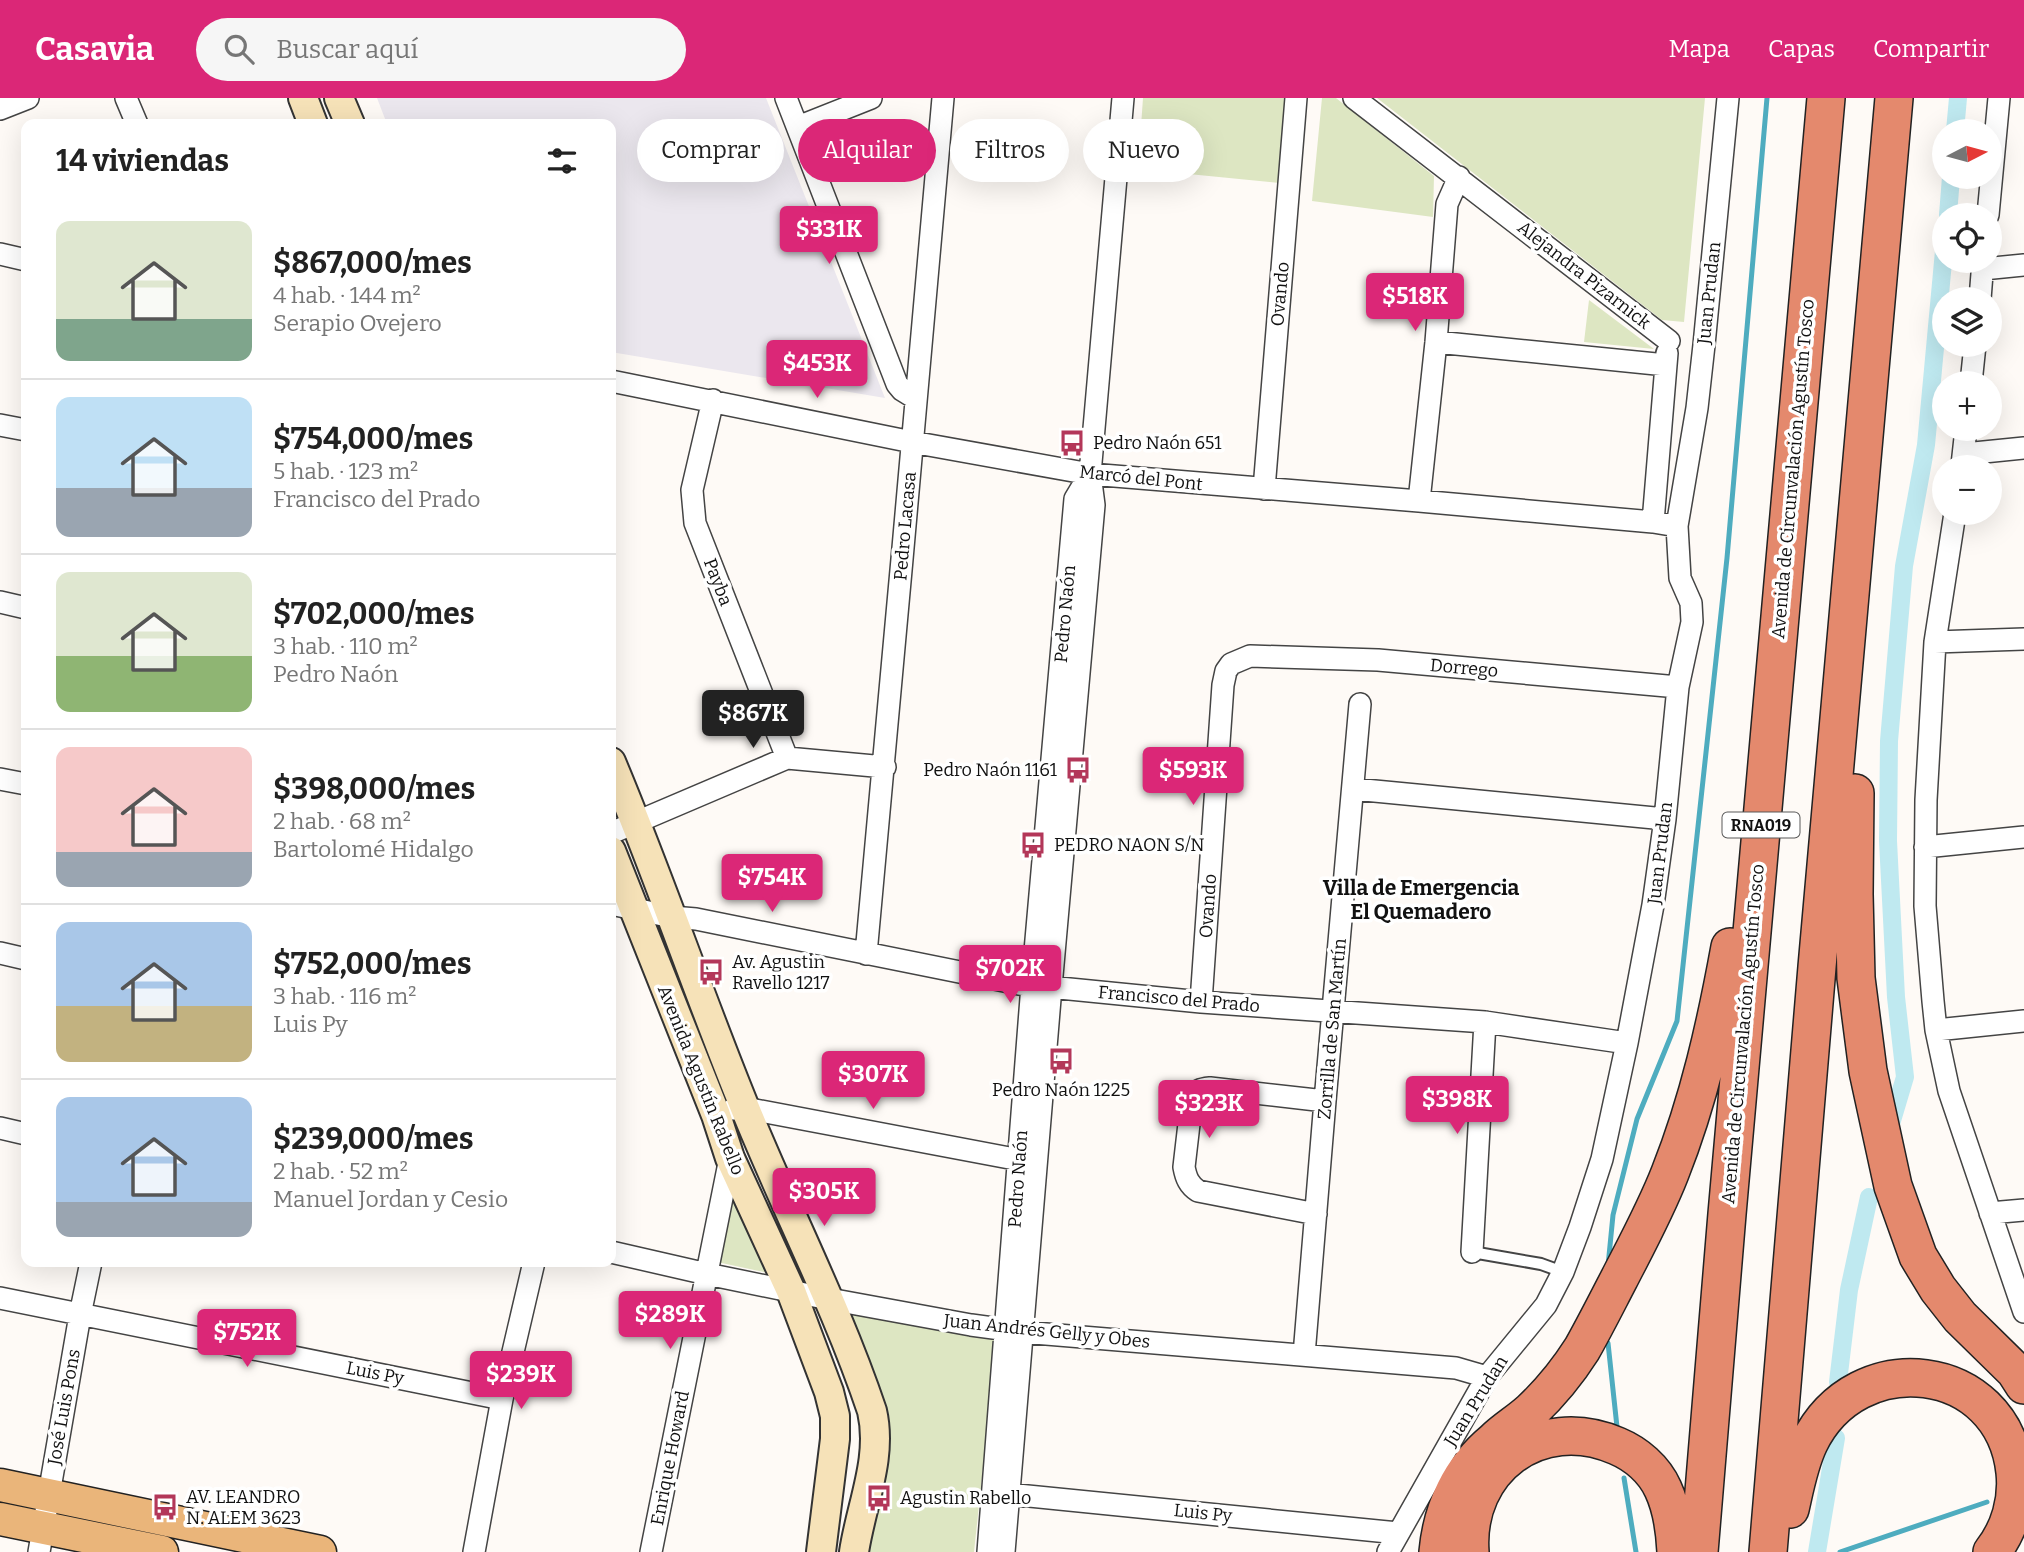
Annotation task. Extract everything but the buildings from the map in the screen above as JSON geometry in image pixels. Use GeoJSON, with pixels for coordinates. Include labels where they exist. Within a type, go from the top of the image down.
{"type":"FeatureCollection","features":[{"type":"Feature","properties":{"kind":"highway","name":"Avenida de Circunvalación Agustín Tosco"},"geometry":{"type":"LineString","coordinates":[[1699,1552],[1826,98]]}},
{"type":"Feature","properties":{"kind":"highway"},"geometry":{"type":"LineString","coordinates":[[1768,1552],[1816,968],[1894,98]]}},
{"type":"Feature","properties":{"kind":"highway"},"geometry":{"type":"LineString","coordinates":[[1858,506],[1864,635],[1856,783],[1854,934],[1857,988],[1868,1071],[1893,1186],[1918,1256],[1948,1304],[2001,1356],[2024,1385]]}},
{"type":"Feature","properties":{"kind":"highway"},"geometry":{"type":"LineString","coordinates":[[1438,1552],[1444,1516],[1462,1477],[1483,1450],[1529,1413],[1571,1365],[1615,1287],[1669,1175],[1694,1107],[1707,1059],[1726,966],[1737,890],[1765,778]]}},
{"type":"Feature","properties":{"kind":"highway"},"geometry":{"type":"LineString","coordinates":[[1784,1552],[1801,1462],[1817,1428],[1833,1409],[1852,1393],[1869,1385],[1906,1377],[1945,1383],[1975,1399],[1989,1411],[2009,1445],[2014,1463],[2015,1497],[2005,1531],[1992,1552]]}},
{"type":"Feature","properties":{"kind":"highway"},"geometry":{"type":"LineString","coordinates":[[1470,1552],[1471,1520],[1476,1502],[1493,1472],[1516,1451],[1531,1443],[1562,1436],[1586,1437],[1608,1442],[1623,1448],[1646,1465],[1663,1489],[1673,1522],[1676,1552]]}},
{"type":"Feature","properties":{"kind":"main road"},"geometry":{"type":"LineString","coordinates":[[303,98],[311,119]]}},
{"type":"Feature","properties":{"kind":"main road"},"geometry":{"type":"LineString","coordinates":[[339,98],[348,119]]}},
{"type":"Feature","properties":{"kind":"main road","name":"Avenida Agustín Rabello"},"geometry":{"type":"LineString","coordinates":[[616,789],[623,827],[672,917],[745,1108],[829,1299],[867,1395],[875,1426],[874,1459],[854,1552]]}},
{"type":"Feature","properties":{"kind":"main road","name":"Avenida Agustín Rabello"},"geometry":{"type":"LineString","coordinates":[[616,876],[622,907],[716,1115],[730,1158],[791,1291],[829,1392],[835,1416],[835,1439],[821,1552]]}},
{"type":"Feature","properties":{"kind":"main road"},"geometry":{"type":"LineString","coordinates":[[0,1485],[260,1546],[320,1552]]}},
{"type":"Feature","properties":{"kind":"main road"},"geometry":{"type":"LineString","coordinates":[[0,1519],[41,1540],[162,1552]]}},
{"type":"Feature","properties":{"kind":"street"},"geometry":{"type":"LineString","coordinates":[[0,109],[28,98]]}},
{"type":"Feature","properties":{"kind":"street"},"geometry":{"type":"LineString","coordinates":[[126,98],[134,119]]}},
{"type":"Feature","properties":{"kind":"street"},"geometry":{"type":"LineString","coordinates":[[786,98],[798,127]]}},
{"type":"Feature","properties":{"kind":"street"},"geometry":{"type":"LineString","coordinates":[[818,119],[872,98]]}},
{"type":"Feature","properties":{"kind":"street","name":"Pedro Lacasa"},"geometry":{"type":"LineString","coordinates":[[866,954],[943,98]]}},
{"type":"Feature","properties":{"kind":"street","name":"Pedro Naón"},"geometry":{"type":"LineString","coordinates":[[988,1552],[1014,1331],[1042,986],[1094,506],[1090,474],[1124,98]]}},
{"type":"Feature","properties":{"kind":"street","name":"Ovando"},"geometry":{"type":"LineString","coordinates":[[1264,489],[1296,98]]}},
{"type":"Feature","properties":{"kind":"street","name":"Alejandra Pizarnick"},"geometry":{"type":"LineString","coordinates":[[1354,98],[1669,341],[1653,522]]}},
{"type":"Feature","properties":{"kind":"street","name":"Juan Prudan"},"geometry":{"type":"LineString","coordinates":[[1388,1552],[1487,1377],[1546,1305],[1563,1272],[1602,1159],[1628,1043],[1653,905],[1665,819],[1678,687],[1692,622],[1691,603],[1680,578],[1677,526],[1697,408],[1728,98]]}},
{"type":"Feature","properties":{"kind":"street"},"geometry":{"type":"LineString","coordinates":[[1989,203],[1999,98]]}},
{"type":"Feature","properties":{"kind":"street"},"geometry":{"type":"LineString","coordinates":[[1419,500],[1447,204],[1459,177]]}},
{"type":"Feature","properties":{"kind":"street"},"geometry":{"type":"LineString","coordinates":[[819,182],[897,384],[915,398]]}},
{"type":"Feature","properties":{"kind":"street"},"geometry":{"type":"LineString","coordinates":[[0,254],[21,259]]}},
{"type":"Feature","properties":{"kind":"street"},"geometry":{"type":"LineString","coordinates":[[2002,265],[2024,265]]}},
{"type":"Feature","properties":{"kind":"street"},"geometry":{"type":"LineString","coordinates":[[1669,341],[1704,345]]}},
{"type":"Feature","properties":{"kind":"street"},"geometry":{"type":"LineString","coordinates":[[1436,342],[1666,365]]}},
{"type":"Feature","properties":{"kind":"street","name":"Marcó del Pont"},"geometry":{"type":"LineString","coordinates":[[616,382],[912,442],[1090,474],[1419,500],[1677,526]]}},
{"type":"Feature","properties":{"kind":"street","name":"Payba"},"geometry":{"type":"LineString","coordinates":[[713,400],[692,489],[695,523],[787,758]]}},
{"type":"Feature","properties":{"kind":"street"},"geometry":{"type":"LineString","coordinates":[[0,425],[21,429]]}},
{"type":"Feature","properties":{"kind":"street"},"geometry":{"type":"LineString","coordinates":[[1991,455],[2024,448]]}},
{"type":"Feature","properties":{"kind":"street"},"geometry":{"type":"LineString","coordinates":[[1953,525],[1936,638],[1925,847],[1925,906],[1936,1030],[1949,1091],[2024,1312]]}},
{"type":"Feature","properties":{"kind":"street"},"geometry":{"type":"LineString","coordinates":[[0,602],[21,607]]}},
{"type":"Feature","properties":{"kind":"street"},"geometry":{"type":"LineString","coordinates":[[1936,638],[2024,639]]}},
{"type":"Feature","properties":{"kind":"street","name":"Ovando"},"geometry":{"type":"LineString","coordinates":[[1201,1002],[1223,685],[1226,671],[1231,664],[1250,656]]}},
{"type":"Feature","properties":{"kind":"street","name":"Dorrego"},"geometry":{"type":"LineString","coordinates":[[1250,656],[1378,660],[1678,687]]}},
{"type":"Feature","properties":{"kind":"street","name":"Zorrilla de San Martín"},"geometry":{"type":"LineString","coordinates":[[1304,1355],[1360,704]]}},
{"type":"Feature","properties":{"kind":"street"},"geometry":{"type":"LineString","coordinates":[[623,827],[787,758],[884,767]]}},
{"type":"Feature","properties":{"kind":"street"},"geometry":{"type":"LineString","coordinates":[[0,779],[21,783]]}},
{"type":"Feature","properties":{"kind":"street"},"geometry":{"type":"LineString","coordinates":[[1354,789],[1665,819]]}},
{"type":"Feature","properties":{"kind":"street"},"geometry":{"type":"LineString","coordinates":[[1925,847],[2024,837]]}},
{"type":"Feature","properties":{"kind":"street","name":"Francisco del Prado"},"geometry":{"type":"LineString","coordinates":[[622,907],[1042,986],[1201,1002],[1485,1022],[1628,1043]]}},
{"type":"Feature","properties":{"kind":"street"},"geometry":{"type":"LineString","coordinates":[[0,953],[21,958]]}},
{"type":"Feature","properties":{"kind":"street"},"geometry":{"type":"LineString","coordinates":[[1936,1030],[2024,1021]]}},
{"type":"Feature","properties":{"kind":"street"},"geometry":{"type":"LineString","coordinates":[[1472,1252],[1485,1022]]}},
{"type":"Feature","properties":{"kind":"street"},"geometry":{"type":"LineString","coordinates":[[1316,1214],[1198,1191],[1191,1186],[1184,1167],[1192,1098],[1201,1089],[1325,1101]]}},
{"type":"Feature","properties":{"kind":"street"},"geometry":{"type":"LineString","coordinates":[[716,1115],[731,1109],[745,1108],[1029,1160]]}},
{"type":"Feature","properties":{"kind":"street"},"geometry":{"type":"LineString","coordinates":[[0,1128],[21,1133]]}},
{"type":"Feature","properties":{"kind":"street","name":"Enrique Howard"},"geometry":{"type":"LineString","coordinates":[[651,1552],[730,1158]]}},
{"type":"Feature","properties":{"kind":"street"},"geometry":{"type":"LineString","coordinates":[[1990,1213],[2024,1210]]}},
{"type":"Feature","properties":{"kind":"street","name":"Juan Andrés Gelly y Obes"},"geometry":{"type":"LineString","coordinates":[[616,1253],[829,1299],[971,1325],[1014,1331],[1456,1368],[1487,1377]]}},
{"type":"Feature","properties":{"kind":"street","name":"José Luis Pons"},"geometry":{"type":"LineString","coordinates":[[41,1540],[90,1267]]}},
{"type":"Feature","properties":{"kind":"street"},"geometry":{"type":"LineString","coordinates":[[474,1552],[502,1399],[533,1267]]}},
{"type":"Feature","properties":{"kind":"street","name":"Luis Py"},"geometry":{"type":"LineString","coordinates":[[0,1298],[502,1399]]}},
{"type":"Feature","properties":{"kind":"street","name":"Pedro Naón"},"geometry":{"type":"LineString","coordinates":[[1004,1552],[1014,1331]]}},
{"type":"Feature","properties":{"kind":"street","name":"Luis Py"},"geometry":{"type":"LineString","coordinates":[[1008,1494],[1398,1533]]}},
{"type":"Feature","properties":{"kind":"lane"},"geometry":{"type":"LineString","coordinates":[[1472,1252],[1541,1264],[1563,1272]]}},
{"type":"Feature","properties":{"kind":"shaded area"},"geometry":{"type":"Polygon","coordinates":[[[377,98],[766,98],[774,119],[637,119],[637,182],[784,182],[784,143],[885,398],[616,353],[616,119],[385,119],[377,98]]]}},
{"type":"Feature","properties":{"kind":"green space"},"geometry":{"type":"Polygon","coordinates":[[[1143,98],[1287,98],[1279,183],[1204,176],[1204,119],[1142,119],[1143,98]]]}},
{"type":"Feature","properties":{"kind":"green space"},"geometry":{"type":"Polygon","coordinates":[[[1322,98],[1336,98],[1434,176],[1433,217],[1312,201],[1322,98]]]}},
{"type":"Feature","properties":{"kind":"green space"},"geometry":{"type":"Polygon","coordinates":[[[1377,98],[1705,98],[1684,322],[1662,320],[1377,98]]]}},
{"type":"Feature","properties":{"kind":"green space"},"geometry":{"type":"Polygon","coordinates":[[[1589,300],[1654,349],[1584,342],[1589,300]]]}},
{"type":"Feature","properties":{"kind":"green space"},"geometry":{"type":"Polygon","coordinates":[[[736,1183],[773,1274],[717,1262],[736,1183]]]}},
{"type":"Feature","properties":{"kind":"green space"},"geometry":{"type":"Polygon","coordinates":[[[851,1309],[997,1337],[974,1552],[868,1552],[888,1428],[846,1314],[851,1309]]]}},
{"type":"Feature","properties":{"kind":"waterway"},"geometry":{"type":"LineString","coordinates":[[1608,1266],[1613,1215],[1637,1119],[1677,1021],[1727,558],[1767,98]]}},
{"type":"Feature","properties":{"kind":"waterway"},"geometry":{"type":"LineString","coordinates":[[1956,119],[1958,98]]}},
{"type":"Feature","properties":{"kind":"waterway"},"geometry":{"type":"LineString","coordinates":[[1949,203],[1950,189]]}},
{"type":"Feature","properties":{"kind":"waterway"},"geometry":{"type":"LineString","coordinates":[[1891,1124],[1905,1077],[1896,997],[1888,841],[1889,741],[1904,566],[1926,445],[1942,273]]}},
{"type":"Feature","properties":{"kind":"waterway"},"geometry":{"type":"LineString","coordinates":[[1838,1382],[1849,1290],[1869,1197]]}},
{"type":"Feature","properties":{"kind":"waterway"},"geometry":{"type":"LineString","coordinates":[[1608,1343],[1617,1427]]}},
{"type":"Feature","properties":{"kind":"waterway"},"geometry":{"type":"LineString","coordinates":[[1817,1552],[1836,1438]]}},
{"type":"Feature","properties":{"kind":"waterway"},"geometry":{"type":"LineString","coordinates":[[1624,1478],[1636,1552]]}},
{"type":"Feature","properties":{"kind":"waterway"},"geometry":{"type":"LineString","coordinates":[[1840,1552],[1987,1502]]}},
{"type":"Feature","properties":{"kind":"place","name":"Pedro Naón 651"},"geometry":{"type":"Point","coordinates":[1072,443]}},
{"type":"Feature","properties":{"kind":"place","name":"Pedro Naón 1161"},"geometry":{"type":"Point","coordinates":[1078,770]}},
{"type":"Feature","properties":{"kind":"place","name":"PEDRO NAON S/N"},"geometry":{"type":"Point","coordinates":[1033,845]}},
{"type":"Feature","properties":{"kind":"place","name":"Av. Agustin Ravello 1217"},"geometry":{"type":"Point","coordinates":[711,972]}},
{"type":"Feature","properties":{"kind":"place","name":"Pedro Naón 1225"},"geometry":{"type":"Point","coordinates":[1061,1061]}},
{"type":"Feature","properties":{"kind":"place","name":"Agustin Rabello"},"geometry":{"type":"Point","coordinates":[879,1498]}},
{"type":"Feature","properties":{"kind":"place","name":"AV. LEANDRO N. ALEM 3623"},"geometry":{"type":"Point","coordinates":[165,1507]}},
{"type":"Feature","properties":{"kind":"district","name":"Villa de Emergencia El Quemadero"},"geometry":{"type":"Point","coordinates":[1421,900]}}]}
